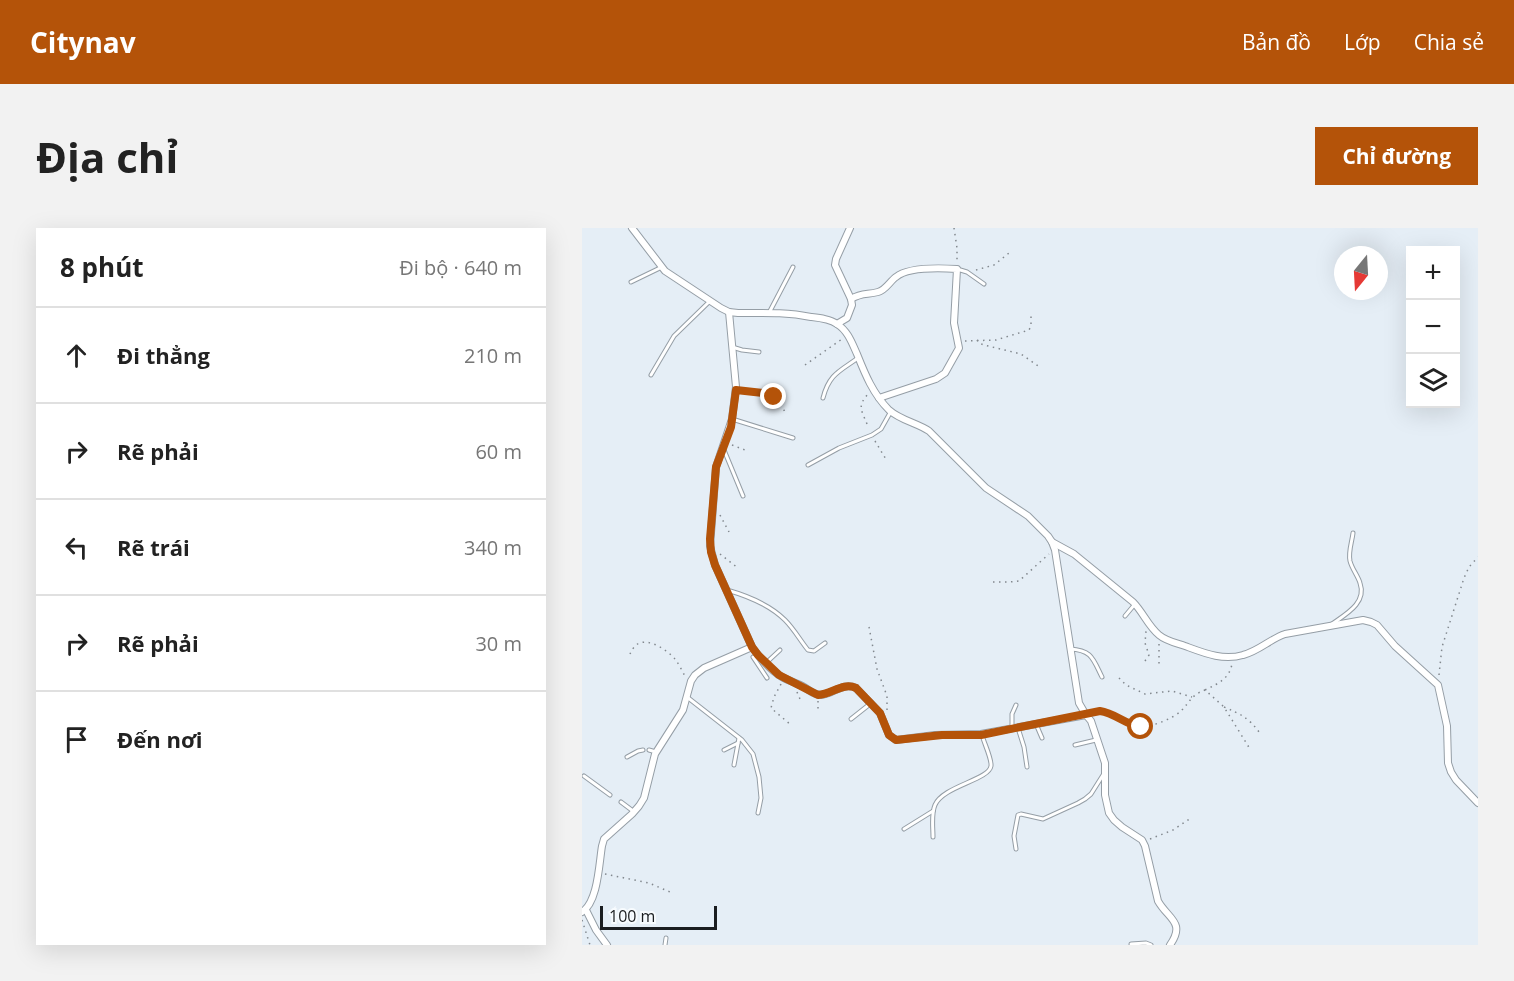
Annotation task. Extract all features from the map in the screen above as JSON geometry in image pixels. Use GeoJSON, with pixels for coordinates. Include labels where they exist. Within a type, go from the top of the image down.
{"type":"FeatureCollection","features":[{"type":"Feature","properties":{"kind":"street"},"geometry":{"type":"LineString","coordinates":[[632,228],[662,267],[674,278],[729,312],[804,315],[837,324],[848,334],[873,388],[891,411],[929,431],[986,488],[1028,516],[1052,542],[1074,554],[1135,604],[1149,623],[1167,640],[1227,658],[1253,652],[1285,634],[1363,620],[1377,625],[1395,646],[1438,685],[1447,726],[1450,772],[1478,803]]}},
{"type":"Feature","properties":{"kind":"street"},"geometry":{"type":"LineString","coordinates":[[837,324],[848,318],[852,305],[835,265],[850,228]]}},
{"type":"Feature","properties":{"kind":"street"},"geometry":{"type":"LineString","coordinates":[[851,299],[863,293],[878,292],[897,275],[903,273],[929,268],[957,269],[954,323],[959,348],[957,352],[941,376],[879,398]]}},
{"type":"Feature","properties":{"kind":"street"},"geometry":{"type":"LineString","coordinates":[[729,312],[736,390],[732,419],[716,467],[710,546],[715,565],[750,650],[784,678],[818,695],[847,686],[856,688],[882,717],[891,737],[900,740],[935,735],[981,735],[1086,715]]}},
{"type":"Feature","properties":{"kind":"street"},"geometry":{"type":"LineString","coordinates":[[1052,542],[1078,697],[1091,721],[1105,763],[1105,795],[1109,813],[1113,820],[1143,840],[1158,902],[1174,919],[1177,926],[1170,945]]}},
{"type":"Feature","properties":{"kind":"street"},"geometry":{"type":"LineString","coordinates":[[607,945],[584,911],[591,903],[594,894],[604,839],[634,812],[644,798],[653,760],[652,751],[680,716],[694,675],[704,668],[750,650]]}},
{"type":"Feature","properties":{"kind":"lane"},"geometry":{"type":"LineString","coordinates":[[630,282],[662,267]]}},
{"type":"Feature","properties":{"kind":"lane"},"geometry":{"type":"LineString","coordinates":[[770,313],[793,267]]}},
{"type":"Feature","properties":{"kind":"lane"},"geometry":{"type":"LineString","coordinates":[[957,269],[967,272],[984,284]]}},
{"type":"Feature","properties":{"kind":"lane"},"geometry":{"type":"LineString","coordinates":[[651,375],[674,336],[710,301]]}},
{"type":"Feature","properties":{"kind":"lane"},"geometry":{"type":"LineString","coordinates":[[732,347],[759,352]]}},
{"type":"Feature","properties":{"kind":"lane"},"geometry":{"type":"LineString","coordinates":[[823,398],[828,381],[858,358]]}},
{"type":"Feature","properties":{"kind":"lane"},"geometry":{"type":"LineString","coordinates":[[808,465],[839,448],[872,435],[881,429],[891,411]]}},
{"type":"Feature","properties":{"kind":"lane"},"geometry":{"type":"LineString","coordinates":[[732,419],[793,438]]}},
{"type":"Feature","properties":{"kind":"lane"},"geometry":{"type":"LineString","coordinates":[[723,445],[743,496]]}},
{"type":"Feature","properties":{"kind":"lane"},"geometry":{"type":"LineString","coordinates":[[1328,627],[1352,610],[1362,591],[1350,563],[1353,533]]}},
{"type":"Feature","properties":{"kind":"lane"},"geometry":{"type":"LineString","coordinates":[[726,590],[747,596],[781,617],[808,651],[814,651],[825,643]]}},
{"type":"Feature","properties":{"kind":"lane"},"geometry":{"type":"LineString","coordinates":[[1125,616],[1135,604]]}},
{"type":"Feature","properties":{"kind":"lane"},"geometry":{"type":"LineString","coordinates":[[1070,649],[1089,654],[1102,677]]}},
{"type":"Feature","properties":{"kind":"lane"},"geometry":{"type":"LineString","coordinates":[[766,663],[780,650]]}},
{"type":"Feature","properties":{"kind":"lane"},"geometry":{"type":"LineString","coordinates":[[753,657],[767,678]]}},
{"type":"Feature","properties":{"kind":"lane"},"geometry":{"type":"LineString","coordinates":[[687,697],[749,748],[756,760],[759,777],[761,798],[758,813]]}},
{"type":"Feature","properties":{"kind":"lane"},"geometry":{"type":"LineString","coordinates":[[850,720],[871,704]]}},
{"type":"Feature","properties":{"kind":"lane"},"geometry":{"type":"LineString","coordinates":[[1016,705],[1012,714],[1015,728],[1024,747],[1027,767]]}},
{"type":"Feature","properties":{"kind":"lane"},"geometry":{"type":"LineString","coordinates":[[1036,724],[1042,738]]}},
{"type":"Feature","properties":{"kind":"lane"},"geometry":{"type":"LineString","coordinates":[[933,837],[933,811],[940,797],[988,773],[992,766],[981,735]]}},
{"type":"Feature","properties":{"kind":"lane"},"geometry":{"type":"LineString","coordinates":[[734,765],[739,738]]}},
{"type":"Feature","properties":{"kind":"lane"},"geometry":{"type":"LineString","coordinates":[[1075,745],[1096,740]]}},
{"type":"Feature","properties":{"kind":"lane"},"geometry":{"type":"LineString","coordinates":[[724,750],[738,744]]}},
{"type":"Feature","properties":{"kind":"lane"},"geometry":{"type":"LineString","coordinates":[[627,757],[644,750]]}},
{"type":"Feature","properties":{"kind":"lane"},"geometry":{"type":"LineString","coordinates":[[1016,849],[1014,836],[1018,815],[1043,819],[1085,800],[1106,771]]}},
{"type":"Feature","properties":{"kind":"lane"},"geometry":{"type":"LineString","coordinates":[[584,776],[610,795]]}},
{"type":"Feature","properties":{"kind":"lane"},"geometry":{"type":"LineString","coordinates":[[621,802],[634,812]]}},
{"type":"Feature","properties":{"kind":"lane"},"geometry":{"type":"LineString","coordinates":[[904,829],[933,811]]}},
{"type":"Feature","properties":{"kind":"lane"},"geometry":{"type":"LineString","coordinates":[[665,945],[666,938]]}},
{"type":"Feature","properties":{"kind":"lane"},"geometry":{"type":"LineString","coordinates":[[1131,944],[1151,945]]}},
{"type":"Feature","properties":{"kind":"path"},"geometry":{"type":"LineString","coordinates":[[954,228],[957,269]]}},
{"type":"Feature","properties":{"kind":"path"},"geometry":{"type":"LineString","coordinates":[[967,272],[994,265],[1009,253]]}},
{"type":"Feature","properties":{"kind":"path"},"geometry":{"type":"LineString","coordinates":[[958,341],[996,340],[1029,330],[1031,313]]}},
{"type":"Feature","properties":{"kind":"path"},"geometry":{"type":"LineString","coordinates":[[805,364],[848,334]]}},
{"type":"Feature","properties":{"kind":"path"},"geometry":{"type":"LineString","coordinates":[[977,340],[984,345],[1021,354],[1041,368]]}},
{"type":"Feature","properties":{"kind":"path"},"geometry":{"type":"LineString","coordinates":[[867,424],[861,404],[873,388]]}},
{"type":"Feature","properties":{"kind":"path"},"geometry":{"type":"LineString","coordinates":[[736,390],[772,395],[787,414]]}},
{"type":"Feature","properties":{"kind":"path"},"geometry":{"type":"LineString","coordinates":[[872,435],[888,461]]}},
{"type":"Feature","properties":{"kind":"path"},"geometry":{"type":"LineString","coordinates":[[723,445],[746,450]]}},
{"type":"Feature","properties":{"kind":"path"},"geometry":{"type":"LineString","coordinates":[[713,502],[729,532]]}},
{"type":"Feature","properties":{"kind":"path"},"geometry":{"type":"LineString","coordinates":[[710,546],[738,568]]}},
{"type":"Feature","properties":{"kind":"path"},"geometry":{"type":"LineString","coordinates":[[993,582],[1019,581],[1055,550]]}},
{"type":"Feature","properties":{"kind":"path"},"geometry":{"type":"LineString","coordinates":[[1438,685],[1442,647],[1464,578],[1469,567],[1478,557]]}},
{"type":"Feature","properties":{"kind":"path"},"geometry":{"type":"LineString","coordinates":[[1145,661],[1149,655],[1145,634],[1149,623]]}},
{"type":"Feature","properties":{"kind":"path"},"geometry":{"type":"LineString","coordinates":[[869,627],[877,669],[887,696],[886,726]]}},
{"type":"Feature","properties":{"kind":"path"},"geometry":{"type":"LineString","coordinates":[[1160,635],[1160,664]]}},
{"type":"Feature","properties":{"kind":"path"},"geometry":{"type":"LineString","coordinates":[[630,654],[634,646],[639,643],[657,646],[674,658],[690,685]]}},
{"type":"Feature","properties":{"kind":"path"},"geometry":{"type":"LineString","coordinates":[[1086,715],[1100,711],[1107,712],[1133,726],[1141,727],[1169,718],[1180,711],[1197,693],[1227,678],[1234,657]]}},
{"type":"Feature","properties":{"kind":"path"},"geometry":{"type":"LineString","coordinates":[[784,678],[771,706],[791,725]]}},
{"type":"Feature","properties":{"kind":"path"},"geometry":{"type":"LineString","coordinates":[[1119,678],[1126,685],[1146,694],[1172,691],[1192,697]]}},
{"type":"Feature","properties":{"kind":"path"},"geometry":{"type":"LineString","coordinates":[[1205,690],[1224,707],[1245,717],[1258,732]]}},
{"type":"Feature","properties":{"kind":"path"},"geometry":{"type":"LineString","coordinates":[[1224,707],[1250,749]]}},
{"type":"Feature","properties":{"kind":"path"},"geometry":{"type":"LineString","coordinates":[[1143,840],[1173,830],[1191,818]]}},
{"type":"Feature","properties":{"kind":"path"},"geometry":{"type":"LineString","coordinates":[[598,873],[649,883],[670,892]]}},
{"type":"Feature","properties":{"kind":"path"},"geometry":{"type":"LineString","coordinates":[[582,919],[590,945]]}},
{"type":"Feature","properties":{"kind":"route"},"geometry":{"type":"LineString","coordinates":[[774,397],[763,393],[736,390],[731,427],[716,467],[710,539],[715,565],[752,647],[764,662],[779,675],[818,695],[847,686],[856,688],[880,713],[889,735],[896,740],[942,735],[981,735],[1100,711],[1107,712],[1133,726],[1141,727]]}}]}
